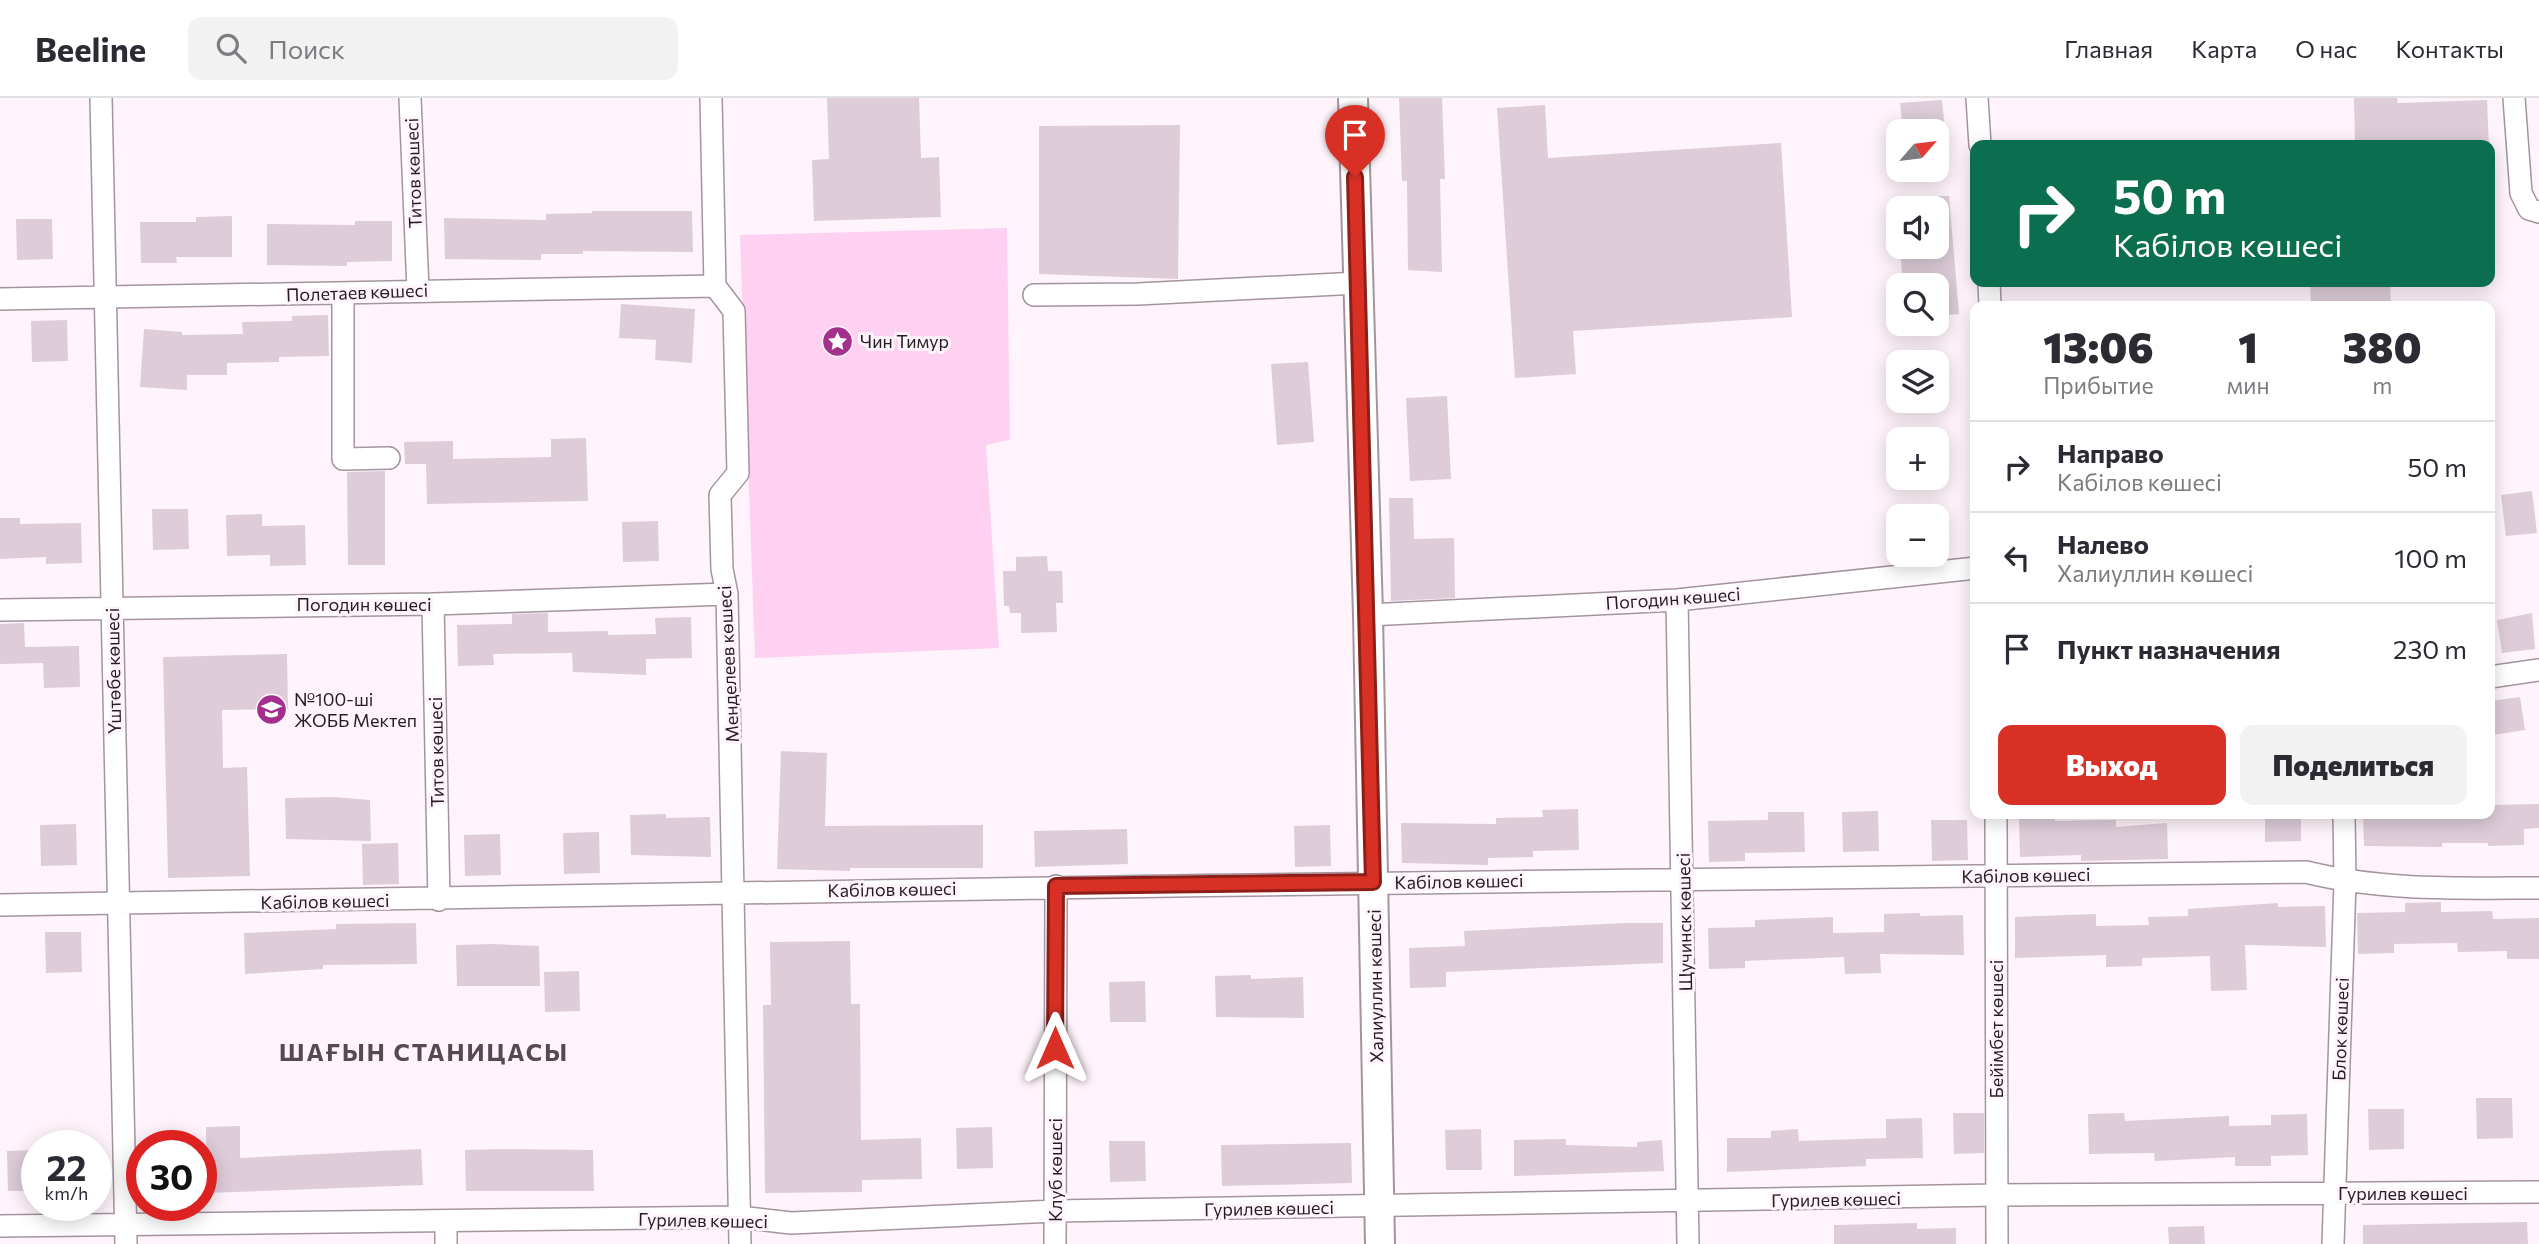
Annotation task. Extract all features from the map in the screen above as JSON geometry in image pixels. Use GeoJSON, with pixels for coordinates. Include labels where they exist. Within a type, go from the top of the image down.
{"type":"FeatureCollection","features":[{"type":"Feature","properties":{"kind":"main road","name":"Халиуллин көшесі"},"geometry":{"type":"LineString","coordinates":[[1353,98],[1368,615],[1380,1244]]}},
{"type":"Feature","properties":{"kind":"street","name":"Үштөбе көшесі"},"geometry":{"type":"LineString","coordinates":[[101,98],[126,1244]]}},
{"type":"Feature","properties":{"kind":"street","name":"Титов көшесі"},"geometry":{"type":"LineString","coordinates":[[410,98],[418,290]]}},
{"type":"Feature","properties":{"kind":"street"},"geometry":{"type":"LineString","coordinates":[[711,98],[715,286]]}},
{"type":"Feature","properties":{"kind":"street"},"geometry":{"type":"LineString","coordinates":[[1977,98],[1980,140]]}},
{"type":"Feature","properties":{"kind":"street"},"geometry":{"type":"LineString","coordinates":[[2514,98],[2521,193],[2529,209],[2539,212]]}},
{"type":"Feature","properties":{"kind":"street"},"geometry":{"type":"LineString","coordinates":[[1034,295],[1138,294],[1358,283]]}},
{"type":"Feature","properties":{"kind":"street","name":"Полетаев көшесі"},"geometry":{"type":"LineString","coordinates":[[0,299],[715,286]]}},
{"type":"Feature","properties":{"kind":"street","name":"Менделеев көшесі"},"geometry":{"type":"LineString","coordinates":[[715,286],[734,311],[738,473],[720,495],[722,569],[727,594],[736,892],[740,1244]]}},
{"type":"Feature","properties":{"kind":"street"},"geometry":{"type":"LineString","coordinates":[[343,294],[343,459],[389,458]]}},
{"type":"Feature","properties":{"kind":"street","name":"Погодин көшесі"},"geometry":{"type":"LineString","coordinates":[[1368,615],[1677,600],[1970,569]]}},
{"type":"Feature","properties":{"kind":"street","name":"Погодин көшесі"},"geometry":{"type":"LineString","coordinates":[[0,610],[111,606],[433,604],[727,594]]}},
{"type":"Feature","properties":{"kind":"street","name":"Щучинск көшесі"},"geometry":{"type":"LineString","coordinates":[[1677,600],[1684,878],[1688,1244]]}},
{"type":"Feature","properties":{"kind":"street","name":"Титов көшесі"},"geometry":{"type":"LineString","coordinates":[[433,604],[439,900]]}},
{"type":"Feature","properties":{"kind":"street"},"geometry":{"type":"LineString","coordinates":[[2495,676],[2539,670]]}},
{"type":"Feature","properties":{"kind":"street","name":"Бейімбет көшесі"},"geometry":{"type":"LineString","coordinates":[[1996,819],[1997,1244]]}},
{"type":"Feature","properties":{"kind":"street","name":"Блок көшесі"},"geometry":{"type":"LineString","coordinates":[[2333,1244],[2346,882],[2344,819]]}},
{"type":"Feature","properties":{"kind":"street","name":"Кабілов көшесі"},"geometry":{"type":"LineString","coordinates":[[0,905],[439,900],[1056,886],[2306,872],[2346,882],[2435,888],[2539,888]]}},
{"type":"Feature","properties":{"kind":"street","name":"Клуб көшесі"},"geometry":{"type":"LineString","coordinates":[[1055,1244],[1056,886]]}},
{"type":"Feature","properties":{"kind":"street","name":"Гурилев көшесі"},"geometry":{"type":"LineString","coordinates":[[0,1226],[740,1217],[791,1223],[1055,1211],[1997,1195],[2539,1192]]}},
{"type":"Feature","properties":{"kind":"street"},"geometry":{"type":"LineString","coordinates":[[446,1222],[446,1244]]}},
{"type":"Feature","properties":{"kind":"shaded area"},"geometry":{"type":"Polygon","coordinates":[[[1007,228],[1010,440],[986,445],[999,648],[755,658],[740,235],[1007,228]]]}},
{"type":"Feature","properties":{"kind":"building"},"geometry":{"type":"Polygon","coordinates":[[[827,98],[919,98],[921,158],[939,157],[941,217],[814,221],[812,160],[829,159],[827,98]]]}},
{"type":"Feature","properties":{"kind":"building"},"geometry":{"type":"Polygon","coordinates":[[[1399,98],[1442,98],[1445,179],[1440,179],[1442,272],[1408,270],[1407,181],[1402,181],[1399,98]]]}},
{"type":"Feature","properties":{"kind":"building"},"geometry":{"type":"Polygon","coordinates":[[[2354,98],[2397,98],[2398,103],[2487,100],[2489,140],[2355,140],[2354,98]]]}},
{"type":"Feature","properties":{"kind":"building"},"geometry":{"type":"Polygon","coordinates":[[[1942,100],[1944,119],[1902,119],[1900,103],[1942,100]]]}},
{"type":"Feature","properties":{"kind":"building"},"geometry":{"type":"Polygon","coordinates":[[[1545,105],[1548,158],[1781,143],[1792,317],[1573,331],[1576,374],[1515,378],[1497,108],[1545,105]]]}},
{"type":"Feature","properties":{"kind":"building"},"geometry":{"type":"Polygon","coordinates":[[[1180,125],[1178,279],[1039,274],[1039,126],[1180,125]]]}},
{"type":"Feature","properties":{"kind":"building"},"geometry":{"type":"Polygon","coordinates":[[[1949,196],[1959,314],[1949,315],[1949,273],[1902,273],[1901,259],[1949,259],[1949,196]]]}},
{"type":"Feature","properties":{"kind":"building"},"geometry":{"type":"Polygon","coordinates":[[[692,211],[693,252],[583,251],[583,254],[541,254],[541,260],[445,259],[444,218],[546,220],[546,214],[692,211]]]}},
{"type":"Feature","properties":{"kind":"building"},"geometry":{"type":"Polygon","coordinates":[[[232,216],[232,257],[176,257],[177,263],[141,263],[140,222],[196,222],[196,217],[232,216]]]}},
{"type":"Feature","properties":{"kind":"building"},"geometry":{"type":"Polygon","coordinates":[[[16,219],[52,219],[53,259],[17,260],[16,219]]]}},
{"type":"Feature","properties":{"kind":"building"},"geometry":{"type":"Polygon","coordinates":[[[355,221],[392,221],[392,261],[347,262],[347,266],[267,265],[267,224],[355,225],[355,221]]]}},
{"type":"Feature","properties":{"kind":"building"},"geometry":{"type":"Polygon","coordinates":[[[2310,287],[2390,287],[2391,301],[2311,301],[2310,287]]]}},
{"type":"Feature","properties":{"kind":"building"},"geometry":{"type":"Polygon","coordinates":[[[621,304],[695,309],[692,363],[655,360],[656,340],[619,338],[621,304]]]}},
{"type":"Feature","properties":{"kind":"building"},"geometry":{"type":"Polygon","coordinates":[[[328,315],[329,356],[279,357],[279,362],[227,363],[227,375],[187,375],[187,390],[140,387],[144,329],[182,332],[182,335],[243,334],[242,322],[292,321],[292,316],[328,315]]]}},
{"type":"Feature","properties":{"kind":"building"},"geometry":{"type":"Polygon","coordinates":[[[67,320],[68,361],[32,362],[31,321],[67,320]]]}},
{"type":"Feature","properties":{"kind":"building"},"geometry":{"type":"Polygon","coordinates":[[[1308,362],[1314,442],[1277,445],[1271,364],[1308,362]]]}},
{"type":"Feature","properties":{"kind":"building"},"geometry":{"type":"Polygon","coordinates":[[[1447,396],[1451,479],[1410,481],[1406,398],[1447,396]]]}},
{"type":"Feature","properties":{"kind":"building"},"geometry":{"type":"Polygon","coordinates":[[[586,438],[588,501],[427,504],[426,464],[405,464],[404,442],[453,441],[453,459],[551,457],[551,439],[586,438]]]}},
{"type":"Feature","properties":{"kind":"building"},"geometry":{"type":"Polygon","coordinates":[[[385,471],[385,565],[348,565],[347,472],[385,471]]]}},
{"type":"Feature","properties":{"kind":"building"},"geometry":{"type":"Polygon","coordinates":[[[2532,491],[2537,533],[2506,536],[2501,495],[2532,491]]]}},
{"type":"Feature","properties":{"kind":"building"},"geometry":{"type":"Polygon","coordinates":[[[1389,498],[1413,498],[1414,539],[1454,538],[1455,598],[1391,601],[1389,498]]]}},
{"type":"Feature","properties":{"kind":"building"},"geometry":{"type":"Polygon","coordinates":[[[152,509],[188,509],[189,549],[153,550],[152,509]]]}},
{"type":"Feature","properties":{"kind":"building"},"geometry":{"type":"Polygon","coordinates":[[[262,514],[262,526],[305,525],[306,565],[270,566],[270,555],[227,556],[226,515],[262,514]]]}},
{"type":"Feature","properties":{"kind":"building"},"geometry":{"type":"Polygon","coordinates":[[[0,518],[20,518],[20,524],[81,523],[82,563],[46,564],[46,557],[0,559],[0,518]]]}},
{"type":"Feature","properties":{"kind":"building"},"geometry":{"type":"Polygon","coordinates":[[[658,521],[659,561],[623,562],[622,522],[658,521]]]}},
{"type":"Feature","properties":{"kind":"building"},"geometry":{"type":"Polygon","coordinates":[[[1047,556],[1048,571],[1062,571],[1063,603],[1056,603],[1057,632],[1021,633],[1021,613],[1010,613],[1009,606],[1004,606],[1003,571],[1016,571],[1016,557],[1047,556]]]}},
{"type":"Feature","properties":{"kind":"building"},"geometry":{"type":"Polygon","coordinates":[[[548,613],[548,632],[608,631],[608,635],[656,634],[655,618],[691,617],[692,658],[646,659],[646,675],[573,672],[572,653],[493,654],[494,665],[458,666],[457,625],[512,624],[512,614],[548,613]]]}},
{"type":"Feature","properties":{"kind":"building"},"geometry":{"type":"Polygon","coordinates":[[[2532,613],[2535,649],[2502,653],[2497,620],[2532,613]]]}},
{"type":"Feature","properties":{"kind":"building"},"geometry":{"type":"Polygon","coordinates":[[[24,623],[25,647],[79,646],[80,687],[44,688],[43,663],[0,664],[0,624],[24,623]]]}},
{"type":"Feature","properties":{"kind":"building"},"geometry":{"type":"Polygon","coordinates":[[[287,654],[288,709],[222,710],[223,768],[247,767],[250,876],[168,878],[163,657],[287,654]]]}},
{"type":"Feature","properties":{"kind":"building"},"geometry":{"type":"Polygon","coordinates":[[[2520,697],[2525,730],[2495,735],[2495,700],[2520,697]]]}},
{"type":"Feature","properties":{"kind":"building"},"geometry":{"type":"Polygon","coordinates":[[[781,751],[827,753],[825,826],[983,825],[983,868],[850,868],[850,871],[777,869],[781,751]]]}},
{"type":"Feature","properties":{"kind":"building"},"geometry":{"type":"Polygon","coordinates":[[[334,797],[370,800],[371,841],[286,839],[285,798],[334,797]]]}},
{"type":"Feature","properties":{"kind":"building"},"geometry":{"type":"Polygon","coordinates":[[[2539,804],[2539,828],[2524,829],[2524,845],[2442,843],[2442,847],[2364,846],[2363,819],[2495,819],[2495,805],[2539,804]]]}},
{"type":"Feature","properties":{"kind":"building"},"geometry":{"type":"Polygon","coordinates":[[[1578,809],[1579,850],[1533,851],[1533,857],[1488,858],[1488,865],[1402,863],[1401,823],[1496,824],[1496,818],[1543,817],[1542,810],[1578,809]]]}},
{"type":"Feature","properties":{"kind":"building"},"geometry":{"type":"Polygon","coordinates":[[[1878,811],[1879,851],[1843,852],[1842,812],[1878,811]]]}},
{"type":"Feature","properties":{"kind":"building"},"geometry":{"type":"Polygon","coordinates":[[[1768,812],[1804,812],[1805,852],[1745,853],[1745,861],[1709,862],[1708,821],[1768,820],[1768,812]]]}},
{"type":"Feature","properties":{"kind":"building"},"geometry":{"type":"Polygon","coordinates":[[[666,814],[666,818],[710,817],[711,857],[631,855],[630,815],[666,814]]]}},
{"type":"Feature","properties":{"kind":"building"},"geometry":{"type":"Polygon","coordinates":[[[2019,819],[2116,820],[2116,827],[2167,823],[2168,859],[2081,861],[2081,855],[2020,857],[2019,819]]]}},
{"type":"Feature","properties":{"kind":"building"},"geometry":{"type":"Polygon","coordinates":[[[2265,819],[2301,819],[2301,841],[2265,842],[2265,819]]]}},
{"type":"Feature","properties":{"kind":"building"},"geometry":{"type":"Polygon","coordinates":[[[1931,820],[1967,820],[1968,860],[1932,861],[1931,820]]]}},
{"type":"Feature","properties":{"kind":"building"},"geometry":{"type":"Polygon","coordinates":[[[76,824],[77,865],[41,866],[40,825],[76,824]]]}},
{"type":"Feature","properties":{"kind":"building"},"geometry":{"type":"Polygon","coordinates":[[[1330,825],[1331,866],[1295,867],[1294,826],[1330,825]]]}},
{"type":"Feature","properties":{"kind":"building"},"geometry":{"type":"Polygon","coordinates":[[[1127,829],[1128,864],[1035,867],[1034,831],[1127,829]]]}},
{"type":"Feature","properties":{"kind":"building"},"geometry":{"type":"Polygon","coordinates":[[[599,832],[600,873],[564,874],[563,833],[599,832]]]}},
{"type":"Feature","properties":{"kind":"building"},"geometry":{"type":"Polygon","coordinates":[[[500,834],[501,875],[465,876],[464,835],[500,834]]]}},
{"type":"Feature","properties":{"kind":"building"},"geometry":{"type":"Polygon","coordinates":[[[398,843],[399,884],[363,885],[362,844],[398,843]]]}},
{"type":"Feature","properties":{"kind":"building"},"geometry":{"type":"Polygon","coordinates":[[[2441,902],[2441,912],[2492,911],[2493,919],[2539,918],[2539,959],[2507,959],[2507,951],[2458,952],[2457,943],[2394,944],[2394,953],[2358,954],[2357,913],[2405,912],[2405,903],[2441,902]]]}},
{"type":"Feature","properties":{"kind":"building"},"geometry":{"type":"Polygon","coordinates":[[[2278,903],[2278,907],[2325,906],[2326,947],[2245,945],[2247,990],[2211,991],[2210,956],[2142,958],[2142,966],[2106,967],[2106,955],[2015,958],[2015,917],[2096,914],[2096,926],[2149,925],[2148,917],[2188,916],[2188,909],[2278,903]]]}},
{"type":"Feature","properties":{"kind":"building"},"geometry":{"type":"Polygon","coordinates":[[[1920,913],[1920,916],[1963,915],[1964,955],[1880,954],[1881,973],[1845,974],[1844,957],[1745,961],[1745,968],[1709,969],[1708,928],[1755,927],[1755,920],[1833,917],[1833,933],[1884,932],[1884,914],[1920,913]]]}},
{"type":"Feature","properties":{"kind":"building"},"geometry":{"type":"Polygon","coordinates":[[[416,923],[417,964],[323,965],[323,969],[245,974],[244,933],[336,929],[336,924],[416,923]]]}},
{"type":"Feature","properties":{"kind":"building"},"geometry":{"type":"Polygon","coordinates":[[[1663,923],[1663,963],[1446,972],[1446,987],[1410,988],[1409,948],[1465,946],[1464,931],[1663,923]]]}},
{"type":"Feature","properties":{"kind":"building"},"geometry":{"type":"Polygon","coordinates":[[[45,932],[81,932],[82,972],[46,973],[45,932]]]}},
{"type":"Feature","properties":{"kind":"building"},"geometry":{"type":"Polygon","coordinates":[[[850,941],[851,1004],[860,1004],[861,1140],[921,1138],[922,1179],[862,1180],[862,1192],[765,1193],[763,1005],[771,1005],[770,942],[850,941]]]}},
{"type":"Feature","properties":{"kind":"building"},"geometry":{"type":"Polygon","coordinates":[[[456,945],[539,946],[540,986],[457,986],[456,945]]]}},
{"type":"Feature","properties":{"kind":"building"},"geometry":{"type":"Polygon","coordinates":[[[579,971],[580,1011],[545,1012],[544,972],[579,971]]]}},
{"type":"Feature","properties":{"kind":"building"},"geometry":{"type":"Polygon","coordinates":[[[1251,975],[1251,979],[1303,977],[1304,1018],[1216,1017],[1215,976],[1251,975]]]}},
{"type":"Feature","properties":{"kind":"building"},"geometry":{"type":"Polygon","coordinates":[[[1145,981],[1146,1022],[1110,1022],[1109,982],[1145,981]]]}},
{"type":"Feature","properties":{"kind":"building"},"geometry":{"type":"Polygon","coordinates":[[[2476,1098],[2512,1098],[2513,1138],[2477,1139],[2476,1098]]]}},
{"type":"Feature","properties":{"kind":"building"},"geometry":{"type":"Polygon","coordinates":[[[2368,1109],[2404,1109],[2404,1149],[2369,1150],[2368,1109]]]}},
{"type":"Feature","properties":{"kind":"building"},"geometry":{"type":"Polygon","coordinates":[[[1953,1113],[1984,1113],[1984,1153],[1954,1154],[1953,1113]]]}},
{"type":"Feature","properties":{"kind":"building"},"geometry":{"type":"Polygon","coordinates":[[[2124,1113],[2125,1121],[2229,1116],[2229,1126],[2271,1125],[2271,1115],[2307,1114],[2308,1155],[2271,1156],[2271,1166],[2235,1166],[2235,1157],[2155,1161],[2154,1153],[2089,1154],[2088,1114],[2124,1113]]]}},
{"type":"Feature","properties":{"kind":"building"},"geometry":{"type":"Polygon","coordinates":[[[1922,1118],[1923,1158],[1866,1159],[1866,1166],[1727,1172],[1727,1138],[1771,1138],[1771,1131],[1798,1129],[1799,1141],[1886,1138],[1886,1119],[1922,1118]]]}},
{"type":"Feature","properties":{"kind":"building"},"geometry":{"type":"Polygon","coordinates":[[[240,1126],[240,1158],[421,1149],[423,1185],[217,1193],[217,1130],[206,1130],[206,1127],[240,1126]]]}},
{"type":"Feature","properties":{"kind":"building"},"geometry":{"type":"Polygon","coordinates":[[[992,1127],[993,1168],[957,1169],[956,1128],[992,1127]]]}},
{"type":"Feature","properties":{"kind":"building"},"geometry":{"type":"Polygon","coordinates":[[[1481,1129],[1482,1170],[1446,1170],[1445,1130],[1481,1129]]]}},
{"type":"Feature","properties":{"kind":"building"},"geometry":{"type":"Polygon","coordinates":[[[1566,1139],[1566,1145],[1637,1147],[1637,1142],[1662,1140],[1664,1171],[1514,1176],[1514,1140],[1566,1139]]]}},
{"type":"Feature","properties":{"kind":"building"},"geometry":{"type":"Polygon","coordinates":[[[1109,1141],[1145,1141],[1146,1181],[1110,1182],[1109,1141]]]}},
{"type":"Feature","properties":{"kind":"building"},"geometry":{"type":"Polygon","coordinates":[[[1351,1143],[1352,1183],[1222,1186],[1221,1145],[1351,1143]]]}},
{"type":"Feature","properties":{"kind":"building"},"geometry":{"type":"Polygon","coordinates":[[[465,1150],[593,1150],[594,1191],[466,1191],[465,1150]]]}},
{"type":"Feature","properties":{"kind":"building"},"geometry":{"type":"Polygon","coordinates":[[[7,1151],[21,1151],[21,1191],[8,1191],[7,1151]]]}},
{"type":"Feature","properties":{"kind":"building"},"geometry":{"type":"Polygon","coordinates":[[[2527,1222],[2528,1244],[2363,1244],[2363,1225],[2527,1222]]]}},
{"type":"Feature","properties":{"kind":"building"},"geometry":{"type":"Polygon","coordinates":[[[1917,1223],[1917,1229],[1956,1228],[1956,1244],[1834,1244],[1834,1225],[1917,1223]]]}},
{"type":"Feature","properties":{"kind":"building"},"geometry":{"type":"Polygon","coordinates":[[[2204,1226],[2205,1244],[2169,1244],[2168,1227],[2204,1226]]]}},
{"type":"Feature","properties":{"kind":"place","name":"Чин Тимур"},"geometry":{"type":"Point","coordinates":[837,341]}},
{"type":"Feature","properties":{"kind":"place","name":"№100-ші ЖОББ Мектеп"},"geometry":{"type":"Point","coordinates":[271,709]}},
{"type":"Feature","properties":{"kind":"district","name":"ШАҒЫН СТАНИЦАСЫ"},"geometry":{"type":"Point","coordinates":[424,1051]}},
{"type":"Feature","properties":{"kind":"route"},"geometry":{"type":"LineString","coordinates":[[1055,1048],[1056,886],[1373,882],[1355,177]]}}]}
